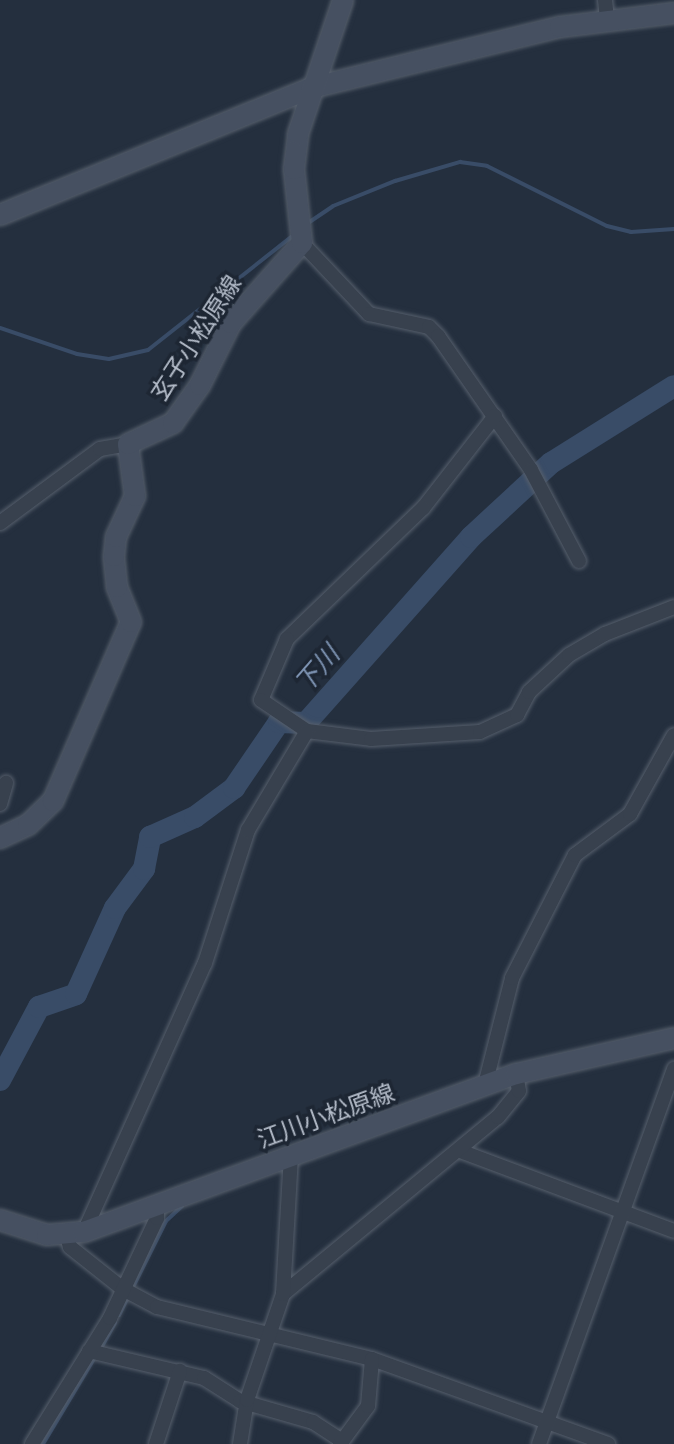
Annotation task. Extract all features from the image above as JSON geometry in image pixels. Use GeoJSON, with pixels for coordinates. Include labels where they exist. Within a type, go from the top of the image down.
{"type":"FeatureCollection","features":[{"type":"Feature","properties":{"kind":"main road"},"geometry":{"type":"LineString","coordinates":[[302,243],[294,169],[298,134],[343,0]]}},
{"type":"Feature","properties":{"kind":"main road"},"geometry":{"type":"LineString","coordinates":[[0,215],[311,88],[606,10],[674,13]]}},
{"type":"Feature","properties":{"kind":"main road","name":"玄子小松原線"},"geometry":{"type":"LineString","coordinates":[[128,444],[173,423],[200,385],[231,323],[256,289],[302,243]]}},
{"type":"Feature","properties":{"kind":"main road"},"geometry":{"type":"LineString","coordinates":[[0,838],[28,825],[53,801],[131,622],[117,587],[114,556],[116,537],[135,496],[128,444]]}},
{"type":"Feature","properties":{"kind":"main road","name":"江川小松原線"},"geometry":{"type":"LineString","coordinates":[[0,1220],[30,1232],[75,1234],[157,1207],[516,1074],[674,1038]]}},
{"type":"Feature","properties":{"kind":"street"},"geometry":{"type":"LineString","coordinates":[[302,243],[369,314],[429,327],[495,416],[579,561]]}},
{"type":"Feature","properties":{"kind":"street"},"geometry":{"type":"LineString","coordinates":[[495,416],[423,508],[287,639],[261,700],[307,731],[371,739],[480,732],[517,715],[529,692],[569,655],[674,607]]}},
{"type":"Feature","properties":{"kind":"street"},"geometry":{"type":"LineString","coordinates":[[0,523],[100,449],[128,444]]}},
{"type":"Feature","properties":{"kind":"street"},"geometry":{"type":"LineString","coordinates":[[307,731],[248,830],[205,963],[70,1247],[123,1289],[157,1307],[372,1359],[608,1444]]}},
{"type":"Feature","properties":{"kind":"street"},"geometry":{"type":"LineString","coordinates":[[485,1085],[512,978],[575,855],[630,814],[674,735]]}},
{"type":"Feature","properties":{"kind":"street"},"geometry":{"type":"LineString","coordinates":[[0,804],[6,783]]}},
{"type":"Feature","properties":{"kind":"street"},"geometry":{"type":"LineString","coordinates":[[539,1444],[674,1069]]}},
{"type":"Feature","properties":{"kind":"street"},"geometry":{"type":"LineString","coordinates":[[283,1294],[460,1151],[519,1091],[516,1074]]}},
{"type":"Feature","properties":{"kind":"street"},"geometry":{"type":"LineString","coordinates":[[460,1151],[674,1231]]}},
{"type":"Feature","properties":{"kind":"street"},"geometry":{"type":"LineString","coordinates":[[240,1444],[247,1400],[283,1294],[291,1156]]}},
{"type":"Feature","properties":{"kind":"street"},"geometry":{"type":"LineString","coordinates":[[32,1444],[123,1289],[157,1218],[157,1207]]}},
{"type":"Feature","properties":{"kind":"street"},"geometry":{"type":"LineString","coordinates":[[89,1351],[180,1371],[247,1400],[313,1422],[341,1443],[368,1406],[372,1359]]}},
{"type":"Feature","properties":{"kind":"street"},"geometry":{"type":"LineString","coordinates":[[156,1444],[180,1371]]}},
{"type":"Feature","properties":{"kind":"waterway"},"geometry":{"type":"LineString","coordinates":[[308,223],[333,206],[395,181],[460,162],[487,166],[607,226],[631,232],[674,229]]}},
{"type":"Feature","properties":{"kind":"waterway"},"geometry":{"type":"LineString","coordinates":[[0,328],[77,354],[109,359],[148,350],[295,234]]}},
{"type":"Feature","properties":{"kind":"waterway","name":"下川"},"geometry":{"type":"LineString","coordinates":[[0,1080],[39,1007],[76,994],[115,908],[144,869],[150,837],[195,817],[234,788],[279,722],[306,723],[471,537],[551,463],[674,386]]}},
{"type":"Feature","properties":{"kind":"waterway"},"geometry":{"type":"LineString","coordinates":[[119,1315],[166,1221],[182,1206]]}},
{"type":"Feature","properties":{"kind":"waterway"},"geometry":{"type":"LineString","coordinates":[[100,1350],[115,1323]]}},
{"type":"Feature","properties":{"kind":"waterway"},"geometry":{"type":"LineString","coordinates":[[43,1444],[95,1357]]}}]}
